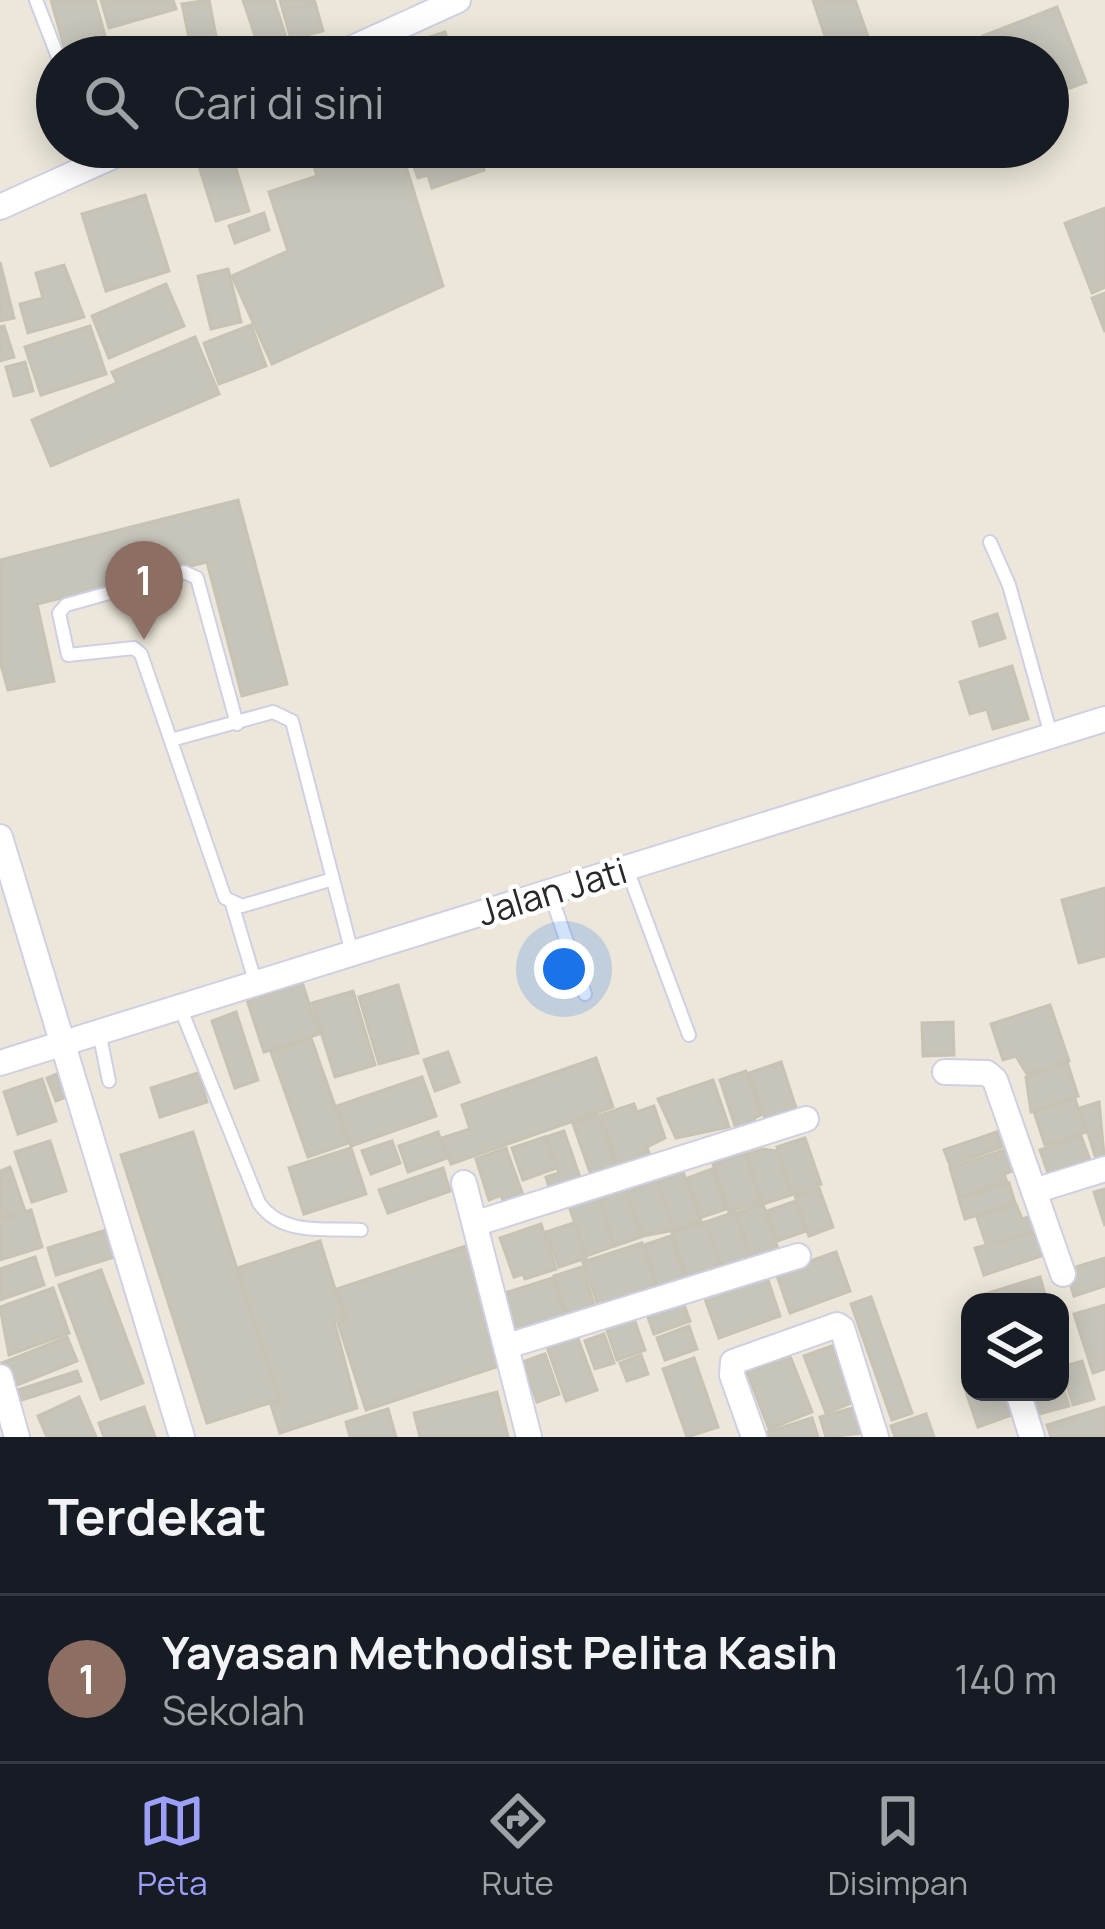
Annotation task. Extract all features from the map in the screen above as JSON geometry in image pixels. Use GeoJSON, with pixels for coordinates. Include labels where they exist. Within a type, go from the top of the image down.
{"type":"FeatureCollection","features":[{"type":"Feature","properties":{"kind":"street"},"geometry":{"type":"LineString","coordinates":[[379,36],[458,0]]}},
{"type":"Feature","properties":{"kind":"street"},"geometry":{"type":"LineString","coordinates":[[1,205],[70,168]]}},
{"type":"Feature","properties":{"kind":"street","name":"Jalan Jati"},"geometry":{"type":"LineString","coordinates":[[0,1063],[1051,735],[1104,723]]}},
{"type":"Feature","properties":{"kind":"street"},"geometry":{"type":"LineString","coordinates":[[0,837],[182,1437]]}},
{"type":"Feature","properties":{"kind":"street"},"geometry":{"type":"LineString","coordinates":[[945,1072],[987,1073],[995,1080],[1063,1274]]}},
{"type":"Feature","properties":{"kind":"street"},"geometry":{"type":"LineString","coordinates":[[477,1222],[806,1119]]}},
{"type":"Feature","properties":{"kind":"street"},"geometry":{"type":"LineString","coordinates":[[1034,1191],[1105,1169]]}},
{"type":"Feature","properties":{"kind":"street"},"geometry":{"type":"LineString","coordinates":[[464,1184],[529,1437]]}},
{"type":"Feature","properties":{"kind":"street"},"geometry":{"type":"LineString","coordinates":[[506,1346],[797,1256]]}},
{"type":"Feature","properties":{"kind":"street"},"geometry":{"type":"LineString","coordinates":[[754,1437],[732,1375],[733,1361],[837,1325],[845,1336],[876,1437]]}},
{"type":"Feature","properties":{"kind":"street"},"geometry":{"type":"LineString","coordinates":[[0,1377],[17,1437]]}},
{"type":"Feature","properties":{"kind":"street"},"geometry":{"type":"LineString","coordinates":[[1021,1401],[1032,1437]]}},
{"type":"Feature","properties":{"kind":"lane"},"geometry":{"type":"LineString","coordinates":[[36,0],[50,36]]}},
{"type":"Feature","properties":{"kind":"lane"},"geometry":{"type":"LineString","coordinates":[[990,542],[1009,585],[1051,735]]}},
{"type":"Feature","properties":{"kind":"lane"},"geometry":{"type":"LineString","coordinates":[[237,724],[197,578],[184,572],[66,605],[56,621],[68,655],[134,648],[141,654],[225,898],[232,904],[255,981]]}},
{"type":"Feature","properties":{"kind":"lane"},"geometry":{"type":"LineString","coordinates":[[171,740],[272,712],[292,722],[352,953]]}},
{"type":"Feature","properties":{"kind":"lane"},"geometry":{"type":"LineString","coordinates":[[626,868],[689,1035]]}},
{"type":"Feature","properties":{"kind":"lane"},"geometry":{"type":"LineString","coordinates":[[232,904],[333,879]]}},
{"type":"Feature","properties":{"kind":"lane"},"geometry":{"type":"LineString","coordinates":[[550,891],[585,994]]}},
{"type":"Feature","properties":{"kind":"lane"},"geometry":{"type":"LineString","coordinates":[[180,1006],[259,1204],[270,1219],[287,1227],[361,1230]]}},
{"type":"Feature","properties":{"kind":"lane"},"geometry":{"type":"LineString","coordinates":[[99,1033],[110,1081]]}},
{"type":"Feature","properties":{"kind":"building"},"geometry":{"type":"Polygon","coordinates":[[[51,0],[95,0],[105,36],[61,36],[51,0]]]}},
{"type":"Feature","properties":{"kind":"building"},"geometry":{"type":"Polygon","coordinates":[[[101,0],[173,0],[176,9],[109,28],[101,0]]]}},
{"type":"Feature","properties":{"kind":"building"},"geometry":{"type":"Polygon","coordinates":[[[209,0],[216,36],[189,36],[182,4],[209,0]]]}},
{"type":"Feature","properties":{"kind":"building"},"geometry":{"type":"Polygon","coordinates":[[[243,0],[274,0],[286,36],[255,36],[243,0]]]}},
{"type":"Feature","properties":{"kind":"building"},"geometry":{"type":"Polygon","coordinates":[[[280,0],[314,0],[315,3],[283,11],[280,0]]]}},
{"type":"Feature","properties":{"kind":"building"},"geometry":{"type":"Polygon","coordinates":[[[813,0],[855,0],[868,36],[825,36],[813,0]]]}},
{"type":"Feature","properties":{"kind":"building"},"geometry":{"type":"Polygon","coordinates":[[[315,3],[323,31],[290,36],[283,11],[315,3]]]}},
{"type":"Feature","properties":{"kind":"building"},"geometry":{"type":"Polygon","coordinates":[[[1057,7],[1068,36],[983,36],[1057,7]]]}},
{"type":"Feature","properties":{"kind":"building"},"geometry":{"type":"Polygon","coordinates":[[[1069,38],[1086,82],[1069,88],[1069,38]]]}},
{"type":"Feature","properties":{"kind":"building"},"geometry":{"type":"Polygon","coordinates":[[[200,168],[236,168],[249,211],[216,221],[200,168]]]}},
{"type":"Feature","properties":{"kind":"building"},"geometry":{"type":"Polygon","coordinates":[[[315,168],[406,168],[443,286],[272,364],[232,276],[288,251],[269,192],[317,176],[315,168]]]}},
{"type":"Feature","properties":{"kind":"building"},"geometry":{"type":"Polygon","coordinates":[[[414,168],[484,170],[432,188],[428,175],[418,178],[414,168]]]}},
{"type":"Feature","properties":{"kind":"building"},"geometry":{"type":"Polygon","coordinates":[[[145,195],[169,271],[106,291],[82,214],[145,195]]]}},
{"type":"Feature","properties":{"kind":"building"},"geometry":{"type":"Polygon","coordinates":[[[1105,208],[1105,287],[1092,293],[1065,223],[1105,208]]]}},
{"type":"Feature","properties":{"kind":"building"},"geometry":{"type":"Polygon","coordinates":[[[264,213],[269,230],[235,243],[229,226],[264,213]]]}},
{"type":"Feature","properties":{"kind":"building"},"geometry":{"type":"Polygon","coordinates":[[[0,262],[14,318],[0,321],[0,262]]]}},
{"type":"Feature","properties":{"kind":"building"},"geometry":{"type":"Polygon","coordinates":[[[64,265],[84,317],[28,333],[20,304],[43,298],[36,273],[64,265]]]}},
{"type":"Feature","properties":{"kind":"building"},"geometry":{"type":"Polygon","coordinates":[[[228,269],[241,322],[211,329],[198,276],[228,269]]]}},
{"type":"Feature","properties":{"kind":"building"},"geometry":{"type":"Polygon","coordinates":[[[166,284],[184,326],[109,358],[92,316],[166,284]]]}},
{"type":"Feature","properties":{"kind":"building"},"geometry":{"type":"Polygon","coordinates":[[[1105,293],[1105,332],[1092,298],[1105,293]]]}},
{"type":"Feature","properties":{"kind":"building"},"geometry":{"type":"Polygon","coordinates":[[[251,325],[266,366],[219,384],[204,343],[251,325]]]}},
{"type":"Feature","properties":{"kind":"building"},"geometry":{"type":"Polygon","coordinates":[[[4,326],[14,357],[0,361],[0,327],[4,326]]]}},
{"type":"Feature","properties":{"kind":"building"},"geometry":{"type":"Polygon","coordinates":[[[90,326],[106,374],[41,395],[25,347],[90,326]]]}},
{"type":"Feature","properties":{"kind":"building"},"geometry":{"type":"Polygon","coordinates":[[[195,337],[219,394],[51,466],[32,420],[117,383],[112,372],[195,337]]]}},
{"type":"Feature","properties":{"kind":"building"},"geometry":{"type":"Polygon","coordinates":[[[25,362],[33,391],[14,396],[6,367],[25,362]]]}},
{"type":"Feature","properties":{"kind":"building"},"geometry":{"type":"Polygon","coordinates":[[[238,500],[287,684],[242,696],[207,562],[37,604],[54,681],[8,690],[0,661],[0,560],[238,500]]]}},
{"type":"Feature","properties":{"kind":"building"},"geometry":{"type":"Polygon","coordinates":[[[997,614],[1005,638],[980,646],[973,622],[997,614]]]}},
{"type":"Feature","properties":{"kind":"building"},"geometry":{"type":"Polygon","coordinates":[[[1012,666],[1028,719],[993,729],[987,709],[970,714],[960,682],[1012,666]]]}},
{"type":"Feature","properties":{"kind":"building"},"geometry":{"type":"Polygon","coordinates":[[[1105,888],[1105,956],[1079,963],[1062,900],[1105,888]]]}},
{"type":"Feature","properties":{"kind":"building"},"geometry":{"type":"Polygon","coordinates":[[[301,979],[319,1034],[264,1052],[246,997],[301,979]]]}},
{"type":"Feature","properties":{"kind":"building"},"geometry":{"type":"Polygon","coordinates":[[[398,985],[418,1053],[379,1064],[359,997],[398,985]]]}},
{"type":"Feature","properties":{"kind":"building"},"geometry":{"type":"Polygon","coordinates":[[[353,991],[375,1065],[335,1077],[312,1003],[353,991]]]}},
{"type":"Feature","properties":{"kind":"building"},"geometry":{"type":"Polygon","coordinates":[[[1050,1005],[1069,1061],[1027,1074],[1016,1056],[1003,1060],[991,1024],[1050,1005]]]}},
{"type":"Feature","properties":{"kind":"building"},"geometry":{"type":"Polygon","coordinates":[[[236,1012],[258,1080],[235,1088],[212,1021],[236,1012]]]}},
{"type":"Feature","properties":{"kind":"building"},"geometry":{"type":"Polygon","coordinates":[[[953,1022],[954,1055],[923,1056],[922,1023],[953,1022]]]}},
{"type":"Feature","properties":{"kind":"building"},"geometry":{"type":"Polygon","coordinates":[[[311,1038],[348,1143],[308,1157],[271,1052],[311,1038]]]}},
{"type":"Feature","properties":{"kind":"building"},"geometry":{"type":"Polygon","coordinates":[[[448,1052],[459,1082],[435,1091],[424,1060],[448,1052]]]}},
{"type":"Feature","properties":{"kind":"building"},"geometry":{"type":"Polygon","coordinates":[[[596,1058],[613,1107],[451,1164],[442,1138],[470,1129],[462,1105],[596,1058]]]}},
{"type":"Feature","properties":{"kind":"building"},"geometry":{"type":"Polygon","coordinates":[[[781,1062],[797,1111],[766,1121],[749,1073],[781,1062]]]}},
{"type":"Feature","properties":{"kind":"building"},"geometry":{"type":"Polygon","coordinates":[[[1067,1062],[1078,1096],[1031,1112],[1026,1077],[1067,1062]]]}},
{"type":"Feature","properties":{"kind":"building"},"geometry":{"type":"Polygon","coordinates":[[[746,1071],[761,1115],[754,1118],[756,1126],[737,1132],[720,1080],[746,1071]]]}},
{"type":"Feature","properties":{"kind":"building"},"geometry":{"type":"Polygon","coordinates":[[[62,1072],[71,1095],[56,1101],[47,1078],[62,1072]]]}},
{"type":"Feature","properties":{"kind":"building"},"geometry":{"type":"Polygon","coordinates":[[[198,1073],[207,1102],[160,1117],[151,1088],[198,1073]]]}},
{"type":"Feature","properties":{"kind":"building"},"geometry":{"type":"Polygon","coordinates":[[[422,1077],[436,1116],[351,1146],[337,1106],[422,1077]]]}},
{"type":"Feature","properties":{"kind":"building"},"geometry":{"type":"Polygon","coordinates":[[[42,1079],[56,1121],[18,1134],[4,1092],[42,1079]]]}},
{"type":"Feature","properties":{"kind":"building"},"geometry":{"type":"Polygon","coordinates":[[[713,1080],[729,1127],[676,1138],[658,1099],[713,1080]]]}},
{"type":"Feature","properties":{"kind":"building"},"geometry":{"type":"Polygon","coordinates":[[[1075,1099],[1086,1132],[1045,1145],[1034,1112],[1075,1099]]]}},
{"type":"Feature","properties":{"kind":"building"},"geometry":{"type":"Polygon","coordinates":[[[1099,1102],[1105,1166],[1099,1168],[1080,1108],[1099,1102]]]}},
{"type":"Feature","properties":{"kind":"building"},"geometry":{"type":"Polygon","coordinates":[[[634,1104],[637,1112],[654,1106],[665,1138],[647,1147],[651,1159],[617,1164],[601,1115],[634,1104]]]}},
{"type":"Feature","properties":{"kind":"building"},"geometry":{"type":"Polygon","coordinates":[[[598,1115],[616,1167],[591,1175],[573,1124],[598,1115]]]}},
{"type":"Feature","properties":{"kind":"building"},"geometry":{"type":"Polygon","coordinates":[[[564,1131],[582,1183],[551,1194],[546,1177],[559,1173],[546,1137],[564,1131]]]}},
{"type":"Feature","properties":{"kind":"building"},"geometry":{"type":"Polygon","coordinates":[[[193,1132],[279,1400],[207,1423],[121,1155],[193,1132]]]}},
{"type":"Feature","properties":{"kind":"building"},"geometry":{"type":"Polygon","coordinates":[[[438,1132],[447,1158],[408,1172],[399,1146],[438,1132]]]}},
{"type":"Feature","properties":{"kind":"building"},"geometry":{"type":"Polygon","coordinates":[[[997,1132],[1002,1147],[950,1165],[944,1150],[997,1132]]]}},
{"type":"Feature","properties":{"kind":"building"},"geometry":{"type":"Polygon","coordinates":[[[1081,1136],[1093,1168],[1049,1176],[1040,1150],[1081,1136]]]}},
{"type":"Feature","properties":{"kind":"building"},"geometry":{"type":"Polygon","coordinates":[[[545,1137],[556,1168],[523,1180],[512,1148],[545,1137]]]}},
{"type":"Feature","properties":{"kind":"building"},"geometry":{"type":"Polygon","coordinates":[[[805,1138],[821,1184],[792,1194],[777,1147],[805,1138]]]}},
{"type":"Feature","properties":{"kind":"building"},"geometry":{"type":"Polygon","coordinates":[[[50,1141],[66,1191],[32,1202],[15,1152],[50,1141]]]}},
{"type":"Feature","properties":{"kind":"building"},"geometry":{"type":"Polygon","coordinates":[[[392,1141],[400,1163],[371,1174],[362,1151],[392,1141]]]}},
{"type":"Feature","properties":{"kind":"building"},"geometry":{"type":"Polygon","coordinates":[[[351,1148],[366,1194],[304,1214],[289,1168],[351,1148]]]}},
{"type":"Feature","properties":{"kind":"building"},"geometry":{"type":"Polygon","coordinates":[[[506,1148],[524,1198],[504,1204],[501,1195],[489,1200],[476,1159],[506,1148]]]}},
{"type":"Feature","properties":{"kind":"building"},"geometry":{"type":"Polygon","coordinates":[[[1011,1148],[1018,1169],[1004,1174],[1007,1182],[959,1198],[950,1168],[1011,1148]]]}},
{"type":"Feature","properties":{"kind":"building"},"geometry":{"type":"Polygon","coordinates":[[[777,1151],[791,1195],[763,1204],[746,1154],[777,1151]]]}},
{"type":"Feature","properties":{"kind":"building"},"geometry":{"type":"Polygon","coordinates":[[[745,1153],[761,1202],[729,1212],[713,1164],[745,1153]]]}},
{"type":"Feature","properties":{"kind":"building"},"geometry":{"type":"Polygon","coordinates":[[[10,1167],[25,1211],[0,1219],[0,1171],[10,1167]]]}},
{"type":"Feature","properties":{"kind":"building"},"geometry":{"type":"Polygon","coordinates":[[[443,1168],[450,1191],[388,1213],[379,1190],[443,1168]]]}},
{"type":"Feature","properties":{"kind":"building"},"geometry":{"type":"Polygon","coordinates":[[[712,1169],[726,1209],[702,1217],[688,1178],[712,1169]]]}},
{"type":"Feature","properties":{"kind":"building"},"geometry":{"type":"Polygon","coordinates":[[[683,1172],[701,1221],[674,1230],[657,1181],[683,1172]]]}},
{"type":"Feature","properties":{"kind":"building"},"geometry":{"type":"Polygon","coordinates":[[[657,1181],[674,1230],[643,1236],[627,1192],[657,1181]]]}},
{"type":"Feature","properties":{"kind":"building"},"geometry":{"type":"Polygon","coordinates":[[[1009,1183],[1015,1203],[965,1219],[959,1199],[1009,1183]]]}},
{"type":"Feature","properties":{"kind":"building"},"geometry":{"type":"Polygon","coordinates":[[[625,1188],[641,1237],[614,1246],[598,1197],[625,1188]]]}},
{"type":"Feature","properties":{"kind":"building"},"geometry":{"type":"Polygon","coordinates":[[[819,1188],[833,1227],[809,1236],[795,1196],[819,1188]]]}},
{"type":"Feature","properties":{"kind":"building"},"geometry":{"type":"Polygon","coordinates":[[[1105,1189],[1105,1226],[1094,1192],[1105,1189]]]}},
{"type":"Feature","properties":{"kind":"building"},"geometry":{"type":"Polygon","coordinates":[[[598,1197],[614,1246],[586,1256],[569,1206],[598,1197]]]}},
{"type":"Feature","properties":{"kind":"building"},"geometry":{"type":"Polygon","coordinates":[[[796,1201],[806,1231],[777,1241],[767,1211],[796,1201]]]}},
{"type":"Feature","properties":{"kind":"building"},"geometry":{"type":"Polygon","coordinates":[[[763,1204],[779,1252],[758,1259],[751,1256],[737,1213],[763,1204]]]}},
{"type":"Feature","properties":{"kind":"building"},"geometry":{"type":"Polygon","coordinates":[[[1016,1204],[1022,1219],[1032,1216],[1037,1230],[987,1247],[977,1217],[1016,1204]]]}},
{"type":"Feature","properties":{"kind":"building"},"geometry":{"type":"Polygon","coordinates":[[[31,1210],[42,1247],[0,1260],[0,1220],[31,1210]]]}},
{"type":"Feature","properties":{"kind":"building"},"geometry":{"type":"Polygon","coordinates":[[[735,1212],[750,1257],[721,1269],[706,1222],[735,1212]]]}},
{"type":"Feature","properties":{"kind":"building"},"geometry":{"type":"Polygon","coordinates":[[[706,1222],[721,1269],[688,1280],[672,1233],[706,1222]]]}},
{"type":"Feature","properties":{"kind":"building"},"geometry":{"type":"Polygon","coordinates":[[[574,1223],[586,1258],[559,1267],[546,1232],[574,1223]]]}},
{"type":"Feature","properties":{"kind":"building"},"geometry":{"type":"Polygon","coordinates":[[[541,1224],[556,1269],[525,1279],[523,1274],[514,1277],[500,1238],[541,1224]]]}},
{"type":"Feature","properties":{"kind":"building"},"geometry":{"type":"Polygon","coordinates":[[[113,1228],[121,1255],[56,1275],[48,1248],[113,1228]]]}},
{"type":"Feature","properties":{"kind":"building"},"geometry":{"type":"Polygon","coordinates":[[[1037,1232],[1044,1255],[984,1275],[975,1248],[1037,1232]]]}},
{"type":"Feature","properties":{"kind":"building"},"geometry":{"type":"Polygon","coordinates":[[[671,1236],[687,1284],[660,1294],[644,1245],[671,1236]]]}},
{"type":"Feature","properties":{"kind":"building"},"geometry":{"type":"Polygon","coordinates":[[[320,1241],[344,1318],[334,1321],[357,1408],[280,1433],[271,1405],[281,1402],[237,1268],[320,1241]]]}},
{"type":"Feature","properties":{"kind":"building"},"geometry":{"type":"Polygon","coordinates":[[[642,1243],[659,1296],[599,1308],[583,1262],[642,1243]]]}},
{"type":"Feature","properties":{"kind":"building"},"geometry":{"type":"Polygon","coordinates":[[[469,1245],[502,1365],[366,1410],[338,1323],[347,1320],[337,1289],[469,1245]]]}},
{"type":"Feature","properties":{"kind":"building"},"geometry":{"type":"Polygon","coordinates":[[[836,1252],[850,1291],[790,1313],[776,1273],[836,1252]]]}},
{"type":"Feature","properties":{"kind":"building"},"geometry":{"type":"Polygon","coordinates":[[[35,1257],[44,1285],[0,1300],[0,1269],[35,1257]]]}},
{"type":"Feature","properties":{"kind":"building"},"geometry":{"type":"Polygon","coordinates":[[[1105,1258],[1105,1286],[1074,1296],[1066,1270],[1105,1258]]]}},
{"type":"Feature","properties":{"kind":"building"},"geometry":{"type":"Polygon","coordinates":[[[582,1267],[597,1314],[570,1323],[554,1276],[582,1267]]]}},
{"type":"Feature","properties":{"kind":"building"},"geometry":{"type":"Polygon","coordinates":[[[101,1270],[143,1383],[101,1399],[59,1285],[101,1270]]]}},
{"type":"Feature","properties":{"kind":"building"},"geometry":{"type":"Polygon","coordinates":[[[766,1274],[780,1316],[719,1338],[704,1296],[766,1274]]]}},
{"type":"Feature","properties":{"kind":"building"},"geometry":{"type":"Polygon","coordinates":[[[1040,1277],[1045,1293],[988,1293],[1040,1277]]]}},
{"type":"Feature","properties":{"kind":"building"},"geometry":{"type":"Polygon","coordinates":[[[552,1278],[565,1314],[528,1331],[527,1326],[516,1330],[505,1293],[552,1278]]]}},
{"type":"Feature","properties":{"kind":"building"},"geometry":{"type":"Polygon","coordinates":[[[53,1288],[69,1333],[9,1355],[0,1307],[53,1288]]]}},
{"type":"Feature","properties":{"kind":"building"},"geometry":{"type":"Polygon","coordinates":[[[871,1297],[912,1413],[892,1420],[851,1304],[871,1297]]]}},
{"type":"Feature","properties":{"kind":"building"},"geometry":{"type":"Polygon","coordinates":[[[682,1299],[690,1321],[654,1334],[646,1312],[682,1299]]]}},
{"type":"Feature","properties":{"kind":"building"},"geometry":{"type":"Polygon","coordinates":[[[1105,1305],[1105,1369],[1093,1373],[1074,1314],[1105,1305]]]}},
{"type":"Feature","properties":{"kind":"building"},"geometry":{"type":"Polygon","coordinates":[[[633,1316],[645,1350],[617,1360],[606,1327],[633,1316]]]}},
{"type":"Feature","properties":{"kind":"building"},"geometry":{"type":"Polygon","coordinates":[[[689,1326],[697,1349],[665,1360],[657,1338],[689,1326]]]}},
{"type":"Feature","properties":{"kind":"building"},"geometry":{"type":"Polygon","coordinates":[[[604,1334],[614,1363],[595,1369],[585,1341],[604,1334]]]}},
{"type":"Feature","properties":{"kind":"building"},"geometry":{"type":"Polygon","coordinates":[[[577,1336],[597,1390],[566,1401],[547,1347],[577,1336]]]}},
{"type":"Feature","properties":{"kind":"building"},"geometry":{"type":"Polygon","coordinates":[[[67,1337],[77,1361],[12,1387],[2,1363],[67,1337]]]}},
{"type":"Feature","properties":{"kind":"building"},"geometry":{"type":"Polygon","coordinates":[[[832,1346],[854,1402],[826,1413],[804,1356],[832,1346]]]}},
{"type":"Feature","properties":{"kind":"building"},"geometry":{"type":"Polygon","coordinates":[[[545,1354],[559,1394],[537,1402],[523,1362],[545,1354]]]}},
{"type":"Feature","properties":{"kind":"building"},"geometry":{"type":"Polygon","coordinates":[[[641,1355],[648,1374],[627,1381],[620,1363],[641,1355]]]}},
{"type":"Feature","properties":{"kind":"building"},"geometry":{"type":"Polygon","coordinates":[[[790,1356],[812,1412],[769,1429],[747,1372],[790,1356]]]}},
{"type":"Feature","properties":{"kind":"building"},"geometry":{"type":"Polygon","coordinates":[[[694,1358],[718,1427],[687,1437],[663,1369],[694,1358]]]}},
{"type":"Feature","properties":{"kind":"building"},"geometry":{"type":"Polygon","coordinates":[[[1082,1361],[1094,1399],[1073,1405],[1069,1365],[1082,1361]]]}},
{"type":"Feature","properties":{"kind":"building"},"geometry":{"type":"Polygon","coordinates":[[[77,1371],[81,1381],[22,1400],[18,1390],[77,1371]]]}},
{"type":"Feature","properties":{"kind":"building"},"geometry":{"type":"Polygon","coordinates":[[[497,1392],[508,1437],[420,1437],[414,1413],[497,1392]]]}},
{"type":"Feature","properties":{"kind":"building"},"geometry":{"type":"Polygon","coordinates":[[[79,1397],[96,1437],[47,1437],[38,1416],[79,1397]]]}},
{"type":"Feature","properties":{"kind":"building"},"geometry":{"type":"Polygon","coordinates":[[[969,1401],[1012,1401],[1017,1413],[978,1427],[969,1401]]]}},
{"type":"Feature","properties":{"kind":"building"},"geometry":{"type":"Polygon","coordinates":[[[1028,1401],[1067,1401],[1069,1406],[1032,1416],[1028,1401]]]}},
{"type":"Feature","properties":{"kind":"building"},"geometry":{"type":"Polygon","coordinates":[[[144,1407],[155,1437],[104,1437],[99,1423],[144,1407]]]}},
{"type":"Feature","properties":{"kind":"building"},"geometry":{"type":"Polygon","coordinates":[[[856,1407],[864,1433],[826,1437],[820,1417],[856,1407]]]}},
{"type":"Feature","properties":{"kind":"building"},"geometry":{"type":"Polygon","coordinates":[[[1105,1407],[1105,1437],[1051,1437],[1047,1425],[1105,1407]]]}},
{"type":"Feature","properties":{"kind":"building"},"geometry":{"type":"Polygon","coordinates":[[[388,1409],[396,1437],[350,1437],[346,1422],[388,1409]]]}},
{"type":"Feature","properties":{"kind":"building"},"geometry":{"type":"Polygon","coordinates":[[[926,1414],[934,1437],[895,1437],[891,1426],[926,1414]]]}},
{"type":"Feature","properties":{"kind":"building"},"geometry":{"type":"Polygon","coordinates":[[[812,1418],[818,1437],[765,1437],[764,1433],[812,1418]]]}},
{"type":"Feature","properties":{"kind":"place","name":"Yayasan Methodist Pelita Kasih"},"geometry":{"type":"Point","coordinates":[144,640]}}]}
